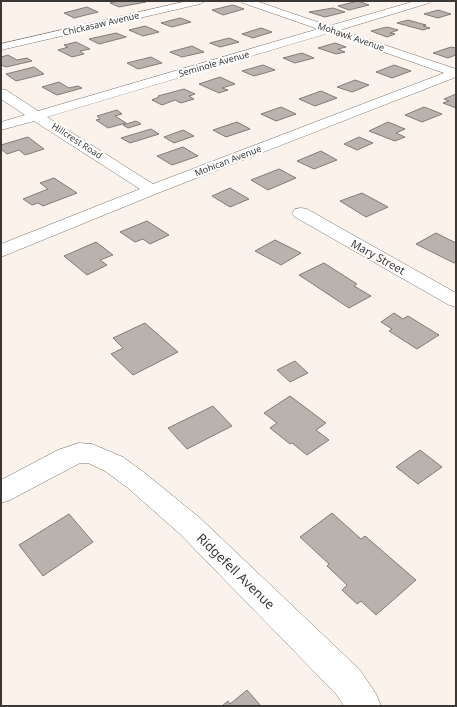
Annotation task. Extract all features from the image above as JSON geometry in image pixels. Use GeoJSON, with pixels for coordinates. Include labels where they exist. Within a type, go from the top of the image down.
{"type":"FeatureCollection","features":[{"type":"Feature","properties":{"kind":"street","name":"Chickasaw Avenue"},"geometry":{"type":"LineString","coordinates":[[1,47],[200,1]]}},
{"type":"Feature","properties":{"kind":"street","name":"Mohawk Avenue"},"geometry":{"type":"LineString","coordinates":[[246,1],[456,73]]}},
{"type":"Feature","properties":{"kind":"street","name":"Seminole Avenue"},"geometry":{"type":"LineString","coordinates":[[1,126],[426,1]]}},
{"type":"Feature","properties":{"kind":"street","name":"Mohican Avenue"},"geometry":{"type":"LineString","coordinates":[[1,251],[152,190],[456,73]]}},
{"type":"Feature","properties":{"kind":"street","name":"Hillcrest Road"},"geometry":{"type":"LineString","coordinates":[[1,93],[152,190]]}},
{"type":"Feature","properties":{"kind":"street","name":"Mary Street"},"geometry":{"type":"LineString","coordinates":[[301,213],[456,301]]}},
{"type":"Feature","properties":{"kind":"street","name":"Ridgefell Avenue"},"geometry":{"type":"LineString","coordinates":[[1,492],[67,457],[79,453],[92,454],[114,464],[126,472],[190,526],[348,682],[364,706]]}},
{"type":"Feature","properties":{"kind":"building"},"geometry":{"type":"Polygon","coordinates":[[[118,1],[146,2],[119,7],[110,3],[118,1]]]}},
{"type":"Feature","properties":{"kind":"building"},"geometry":{"type":"Polygon","coordinates":[[[358,1],[369,5],[349,10],[338,6],[358,1]]]}},
{"type":"Feature","properties":{"kind":"building"},"geometry":{"type":"Polygon","coordinates":[[[233,5],[244,9],[223,15],[212,10],[233,5]]]}},
{"type":"Feature","properties":{"kind":"building"},"geometry":{"type":"Polygon","coordinates":[[[87,7],[98,12],[74,18],[64,13],[87,7]]]}},
{"type":"Feature","properties":{"kind":"building"},"geometry":{"type":"Polygon","coordinates":[[[333,8],[345,12],[325,17],[309,12],[333,8]]]}},
{"type":"Feature","properties":{"kind":"building"},"geometry":{"type":"Polygon","coordinates":[[[438,10],[451,14],[438,18],[424,14],[438,10]]]}},
{"type":"Feature","properties":{"kind":"building"},"geometry":{"type":"Polygon","coordinates":[[[180,18],[191,22],[172,27],[161,23],[180,18]]]}},
{"type":"Feature","properties":{"kind":"building"},"geometry":{"type":"Polygon","coordinates":[[[408,20],[426,25],[423,26],[430,28],[423,30],[397,23],[408,20]]]}},
{"type":"Feature","properties":{"kind":"building"},"geometry":{"type":"Polygon","coordinates":[[[145,26],[159,32],[143,36],[129,30],[145,26]]]}},
{"type":"Feature","properties":{"kind":"building"},"geometry":{"type":"Polygon","coordinates":[[[387,27],[398,30],[390,33],[395,34],[387,37],[371,31],[387,27]]]}},
{"type":"Feature","properties":{"kind":"building"},"geometry":{"type":"Polygon","coordinates":[[[261,28],[272,32],[253,38],[242,34],[261,28]]]}},
{"type":"Feature","properties":{"kind":"building"},"geometry":{"type":"Polygon","coordinates":[[[116,33],[126,37],[99,44],[89,39],[116,33]]]}},
{"type":"Feature","properties":{"kind":"building"},"geometry":{"type":"Polygon","coordinates":[[[229,38],[239,42],[220,47],[210,43],[229,38]]]}},
{"type":"Feature","properties":{"kind":"building"},"geometry":{"type":"Polygon","coordinates":[[[76,42],[90,49],[80,51],[84,54],[72,57],[58,50],[68,47],[64,45],[76,42]]]}},
{"type":"Feature","properties":{"kind":"building"},"geometry":{"type":"Polygon","coordinates":[[[335,43],[346,47],[338,49],[345,52],[336,54],[318,48],[335,43]]]}},
{"type":"Feature","properties":{"kind":"building"},"geometry":{"type":"Polygon","coordinates":[[[192,46],[204,52],[182,57],[170,52],[192,46]]]}},
{"type":"Feature","properties":{"kind":"building"},"geometry":{"type":"Polygon","coordinates":[[[451,47],[456,48],[456,55],[448,58],[433,53],[451,47]]]}},
{"type":"Feature","properties":{"kind":"building"},"geometry":{"type":"Polygon","coordinates":[[[302,53],[314,58],[295,63],[283,58],[302,53]]]}},
{"type":"Feature","properties":{"kind":"building"},"geometry":{"type":"Polygon","coordinates":[[[8,55],[17,60],[27,58],[32,61],[6,67],[1,65],[1,57],[8,55]]]}},
{"type":"Feature","properties":{"kind":"building"},"geometry":{"type":"Polygon","coordinates":[[[151,57],[162,63],[138,69],[127,63],[151,57]]]}},
{"type":"Feature","properties":{"kind":"building"},"geometry":{"type":"Polygon","coordinates":[[[263,65],[275,70],[254,76],[242,71],[263,65]]]}},
{"type":"Feature","properties":{"kind":"building"},"geometry":{"type":"Polygon","coordinates":[[[394,65],[411,71],[392,78],[376,72],[394,65]]]}},
{"type":"Feature","properties":{"kind":"building"},"geometry":{"type":"Polygon","coordinates":[[[34,67],[44,74],[16,81],[6,74],[34,67]]]}},
{"type":"Feature","properties":{"kind":"building"},"geometry":{"type":"Polygon","coordinates":[[[220,77],[235,84],[222,88],[228,90],[219,93],[199,84],[220,77]]]}},
{"type":"Feature","properties":{"kind":"building"},"geometry":{"type":"Polygon","coordinates":[[[355,80],[369,85],[352,92],[337,87],[355,80]]]}},
{"type":"Feature","properties":{"kind":"building"},"geometry":{"type":"Polygon","coordinates":[[[59,82],[69,88],[78,86],[82,88],[57,95],[42,87],[59,82]]]}},
{"type":"Feature","properties":{"kind":"building"},"geometry":{"type":"Polygon","coordinates":[[[184,89],[195,94],[189,96],[194,99],[181,103],[175,100],[162,105],[152,100],[159,97],[158,96],[184,89]]]}},
{"type":"Feature","properties":{"kind":"building"},"geometry":{"type":"Polygon","coordinates":[[[321,91],[337,98],[315,106],[299,99],[321,91]]]}},
{"type":"Feature","properties":{"kind":"building"},"geometry":{"type":"Polygon","coordinates":[[[456,94],[456,108],[443,103],[449,101],[444,99],[456,94]]]}},
{"type":"Feature","properties":{"kind":"building"},"geometry":{"type":"Polygon","coordinates":[[[281,107],[296,114],[276,121],[261,114],[281,107]]]}},
{"type":"Feature","properties":{"kind":"building"},"geometry":{"type":"Polygon","coordinates":[[[424,107],[442,114],[422,122],[405,115],[424,107]]]}},
{"type":"Feature","properties":{"kind":"building"},"geometry":{"type":"Polygon","coordinates":[[[117,110],[122,114],[115,116],[126,123],[108,128],[96,120],[100,119],[97,116],[117,110]]]}},
{"type":"Feature","properties":{"kind":"building"},"geometry":{"type":"Polygon","coordinates":[[[136,121],[141,124],[128,128],[123,125],[136,121]]]}},
{"type":"Feature","properties":{"kind":"building"},"geometry":{"type":"Polygon","coordinates":[[[237,122],[250,129],[226,137],[213,130],[237,122]]]}},
{"type":"Feature","properties":{"kind":"building"},"geometry":{"type":"Polygon","coordinates":[[[388,122],[405,129],[396,133],[405,137],[395,141],[369,131],[388,122]]]}},
{"type":"Feature","properties":{"kind":"building"},"geometry":{"type":"Polygon","coordinates":[[[151,129],[159,134],[130,143],[121,138],[151,129]]]}},
{"type":"Feature","properties":{"kind":"building"},"geometry":{"type":"Polygon","coordinates":[[[183,130],[194,136],[174,143],[164,137],[183,130]]]}},
{"type":"Feature","properties":{"kind":"building"},"geometry":{"type":"Polygon","coordinates":[[[28,137],[44,149],[25,155],[19,150],[7,154],[1,149],[1,145],[28,137]]]}},
{"type":"Feature","properties":{"kind":"building"},"geometry":{"type":"Polygon","coordinates":[[[359,137],[373,143],[357,150],[344,144],[359,137]]]}},
{"type":"Feature","properties":{"kind":"building"},"geometry":{"type":"Polygon","coordinates":[[[183,147],[198,156],[172,165],[157,156],[183,147]]]}},
{"type":"Feature","properties":{"kind":"building"},"geometry":{"type":"Polygon","coordinates":[[[321,151],[337,160],[314,169],[297,161],[321,151]]]}},
{"type":"Feature","properties":{"kind":"building"},"geometry":{"type":"Polygon","coordinates":[[[279,169],[296,178],[268,190],[251,180],[279,169]]]}},
{"type":"Feature","properties":{"kind":"building"},"geometry":{"type":"Polygon","coordinates":[[[54,178],[77,193],[43,206],[38,203],[32,205],[23,199],[48,189],[40,183],[54,178]]]}},
{"type":"Feature","properties":{"kind":"building"},"geometry":{"type":"Polygon","coordinates":[[[230,188],[249,199],[230,207],[212,196],[230,188]]]}},
{"type":"Feature","properties":{"kind":"building"},"geometry":{"type":"Polygon","coordinates":[[[362,193],[388,207],[366,217],[340,201],[362,193]]]}},
{"type":"Feature","properties":{"kind":"building"},"geometry":{"type":"Polygon","coordinates":[[[147,221],[169,235],[150,244],[143,239],[135,242],[120,232],[147,221]]]}},
{"type":"Feature","properties":{"kind":"building"},"geometry":{"type":"Polygon","coordinates":[[[436,233],[456,243],[456,262],[454,263],[416,244],[436,233]]]}},
{"type":"Feature","properties":{"kind":"building"},"geometry":{"type":"Polygon","coordinates":[[[275,240],[301,253],[281,265],[255,251],[275,240]]]}},
{"type":"Feature","properties":{"kind":"building"},"geometry":{"type":"Polygon","coordinates":[[[96,242],[113,255],[100,260],[107,265],[87,275],[64,256],[96,242]]]}},
{"type":"Feature","properties":{"kind":"building"},"geometry":{"type":"Polygon","coordinates":[[[324,263],[357,284],[354,286],[371,296],[349,308],[299,275],[324,263]]]}},
{"type":"Feature","properties":{"kind":"building"},"geometry":{"type":"Polygon","coordinates":[[[394,313],[403,319],[408,316],[439,335],[417,349],[389,331],[392,329],[381,322],[394,313]]]}},
{"type":"Feature","properties":{"kind":"building"},"geometry":{"type":"Polygon","coordinates":[[[145,323],[178,352],[133,375],[111,354],[123,348],[113,338],[145,323]]]}},
{"type":"Feature","properties":{"kind":"building"},"geometry":{"type":"Polygon","coordinates":[[[295,361],[308,373],[290,382],[277,370],[295,361]]]}},
{"type":"Feature","properties":{"kind":"building"},"geometry":{"type":"Polygon","coordinates":[[[290,396],[326,423],[316,430],[329,440],[307,455],[270,428],[277,423],[264,413],[290,396]]]}},
{"type":"Feature","properties":{"kind":"building"},"geometry":{"type":"Polygon","coordinates":[[[213,406],[232,426],[187,449],[168,428],[213,406]]]}},
{"type":"Feature","properties":{"kind":"building"},"geometry":{"type":"Polygon","coordinates":[[[420,450],[442,467],[418,484],[396,467],[420,450]]]}},
{"type":"Feature","properties":{"kind":"building"},"geometry":{"type":"Polygon","coordinates":[[[332,513],[361,539],[365,536],[416,580],[376,615],[361,601],[357,604],[342,590],[347,585],[327,566],[329,564],[300,537],[332,513]]]}},
{"type":"Feature","properties":{"kind":"building"},"geometry":{"type":"Polygon","coordinates":[[[69,514],[93,542],[43,576],[19,545],[69,514]]]}},
{"type":"Feature","properties":{"kind":"building"},"geometry":{"type":"Polygon","coordinates":[[[247,690],[261,706],[222,706],[228,701],[230,704],[247,690]]]}}]}
